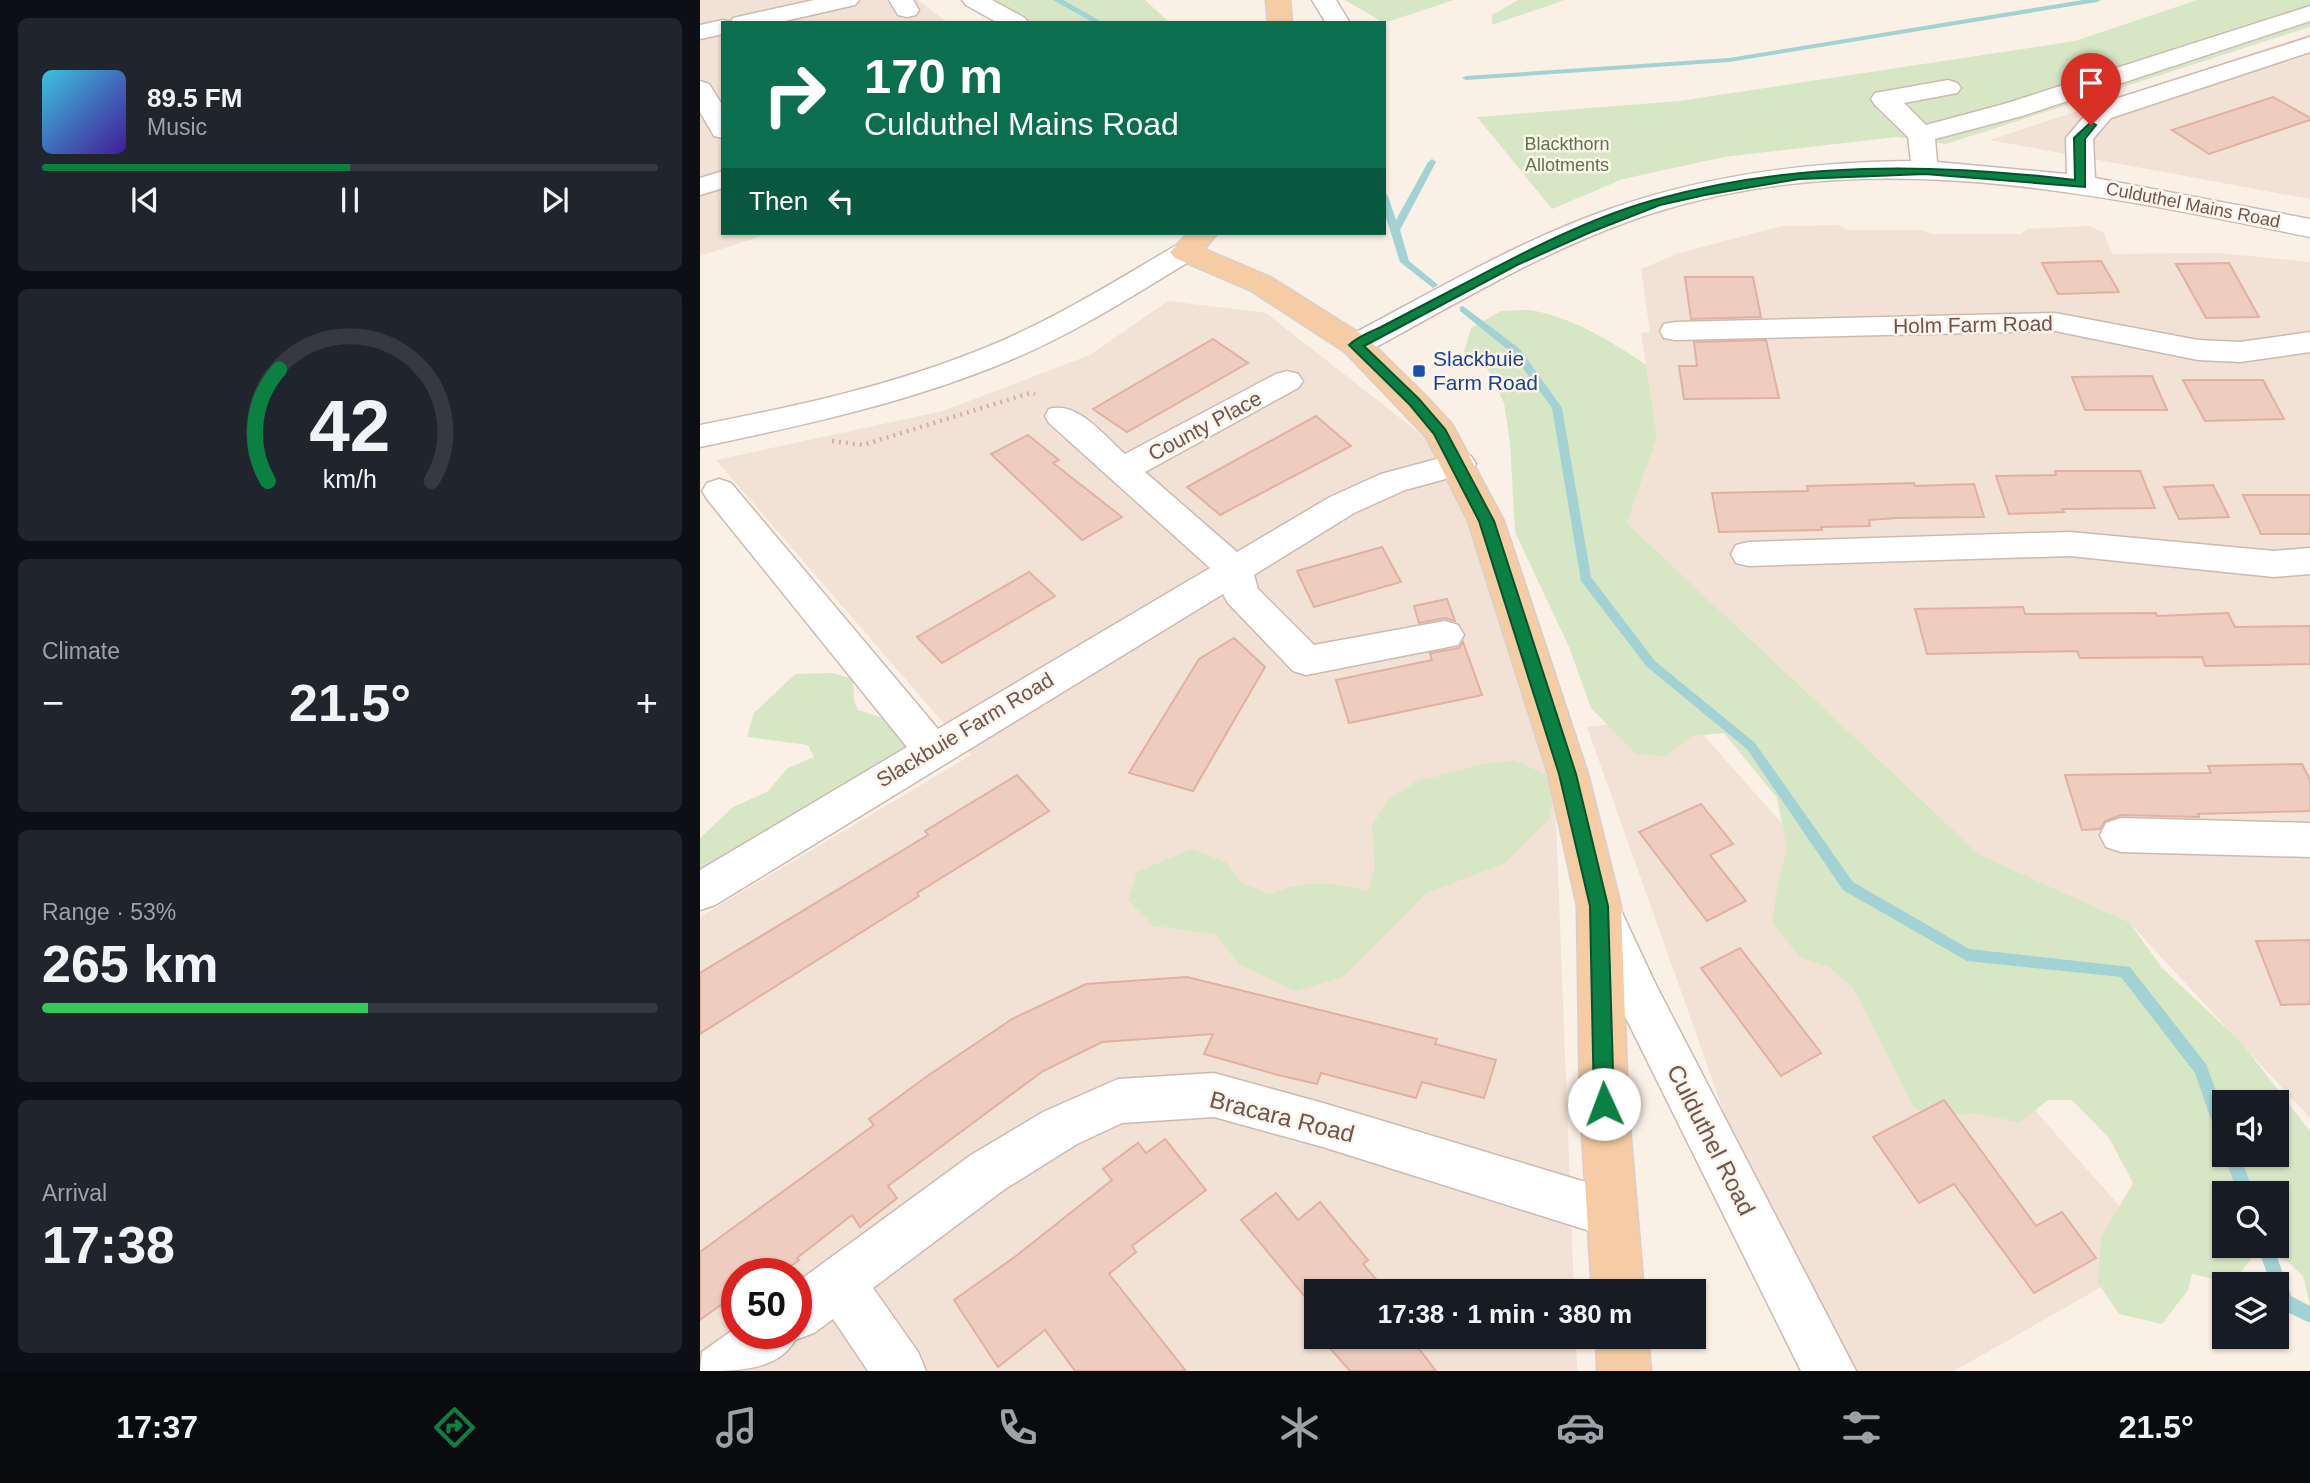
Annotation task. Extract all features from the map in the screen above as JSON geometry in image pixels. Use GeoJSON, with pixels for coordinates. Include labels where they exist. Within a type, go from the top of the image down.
{"type":"FeatureCollection","features":[{"type":"Feature","properties":{"kind":"main road"},"geometry":{"type":"LineString","coordinates":[[1278,0],[1280,21]]}},
{"type":"Feature","properties":{"kind":"main road","name":"Culduthel Road"},"geometry":{"type":"LineString","coordinates":[[1194,242],[1313,315],[1356,345],[1414,402],[1440,432],[1459,464],[1486,521],[1568,774],[1599,906],[1604,1104],[1617,1279]]}},
{"type":"Feature","properties":{"kind":"main road"},"geometry":{"type":"LineString","coordinates":[[1623,1349],[1625,1371]]}},
{"type":"Feature","properties":{"kind":"street"},"geometry":{"type":"LineString","coordinates":[[751,21],[847,0]]}},
{"type":"Feature","properties":{"kind":"street"},"geometry":{"type":"LineString","coordinates":[[974,0],[1012,21]]}},
{"type":"Feature","properties":{"kind":"street"},"geometry":{"type":"LineString","coordinates":[[1324,0],[1337,21]]}},
{"type":"Feature","properties":{"kind":"street"},"geometry":{"type":"LineString","coordinates":[[1920,135],[2013,110],[2310,13]]}},
{"type":"Feature","properties":{"kind":"street"},"geometry":{"type":"LineString","coordinates":[[700,32],[721,27]]}},
{"type":"Feature","properties":{"kind":"street"},"geometry":{"type":"LineString","coordinates":[[2081,184],[2079,138],[2102,111],[2310,44]]}},
{"type":"Feature","properties":{"kind":"street"},"geometry":{"type":"LineString","coordinates":[[1925,170],[1920,135],[1884,99],[1948,88]]}},
{"type":"Feature","properties":{"kind":"street"},"geometry":{"type":"LineString","coordinates":[[700,89],[721,126]]}},
{"type":"Feature","properties":{"kind":"street","name":"Culduthel Mains Road"},"geometry":{"type":"LineString","coordinates":[[1356,345],[1513,263],[1587,229],[1656,203],[1742,184],[1799,176],[1925,170],[1999,174],[2081,184],[2310,228]]}},
{"type":"Feature","properties":{"kind":"street"},"geometry":{"type":"LineString","coordinates":[[700,187],[721,180]]}},
{"type":"Feature","properties":{"kind":"street"},"geometry":{"type":"LineString","coordinates":[[700,436],[807,416],[998,354],[1118,292],[1194,242]]}},
{"type":"Feature","properties":{"kind":"street","name":"Holm Farm Road"},"geometry":{"type":"LineString","coordinates":[[1675,331],[2055,322],[2197,351],[2241,352],[2310,342]]}},
{"type":"Feature","properties":{"kind":"street","name":"County Place"},"geometry":{"type":"LineString","coordinates":[[1122,470],[1287,381]]}},
{"type":"Feature","properties":{"kind":"street","name":"County Place"},"geometry":{"type":"LineString","coordinates":[[1061,416],[1234,569]]}},
{"type":"Feature","properties":{"kind":"street","name":"Slackbuie Farm Road"},"geometry":{"type":"LineString","coordinates":[[700,892],[1342,505],[1393,482],[1459,464]]}},
{"type":"Feature","properties":{"kind":"street"},"geometry":{"type":"LineString","coordinates":[[719,491],[932,750]]}},
{"type":"Feature","properties":{"kind":"street"},"geometry":{"type":"LineString","coordinates":[[1749,554],[2070,544],[2274,564],[2310,561]]}},
{"type":"Feature","properties":{"kind":"street"},"geometry":{"type":"LineString","coordinates":[[1234,569],[1241,594],[1306,662],[1445,635]]}},
{"type":"Feature","properties":{"kind":"street"},"geometry":{"type":"LineString","coordinates":[[2121,835],[2310,840]]}},
{"type":"Feature","properties":{"kind":"street","name":"Culduthel Road"},"geometry":{"type":"LineString","coordinates":[[1599,906],[1637,994],[1829,1371]]}},
{"type":"Feature","properties":{"kind":"street","name":"Bracara Road"},"geometry":{"type":"LineString","coordinates":[[812,1303],[988,1172],[1060,1128],[1118,1101],[1214,1095],[1323,1125],[1612,1214]]}},
{"type":"Feature","properties":{"kind":"street"},"geometry":{"type":"LineString","coordinates":[[839,1283],[899,1371]]}},
{"type":"Feature","properties":{"kind":"street"},"geometry":{"type":"LineString","coordinates":[[721,1371],[751,1349]]}},
{"type":"Feature","properties":{"kind":"path"},"geometry":{"type":"LineString","coordinates":[[807,416],[833,442],[863,445],[1030,393],[1051,400],[1061,416]]}},
{"type":"Feature","properties":{"kind":"shaded area"},"geometry":{"type":"Polygon","coordinates":[[[700,0],[918,0],[945,21],[721,21],[721,235],[764,235],[700,256],[700,0]]]}},
{"type":"Feature","properties":{"kind":"shaded area"},"geometry":{"type":"Polygon","coordinates":[[[2310,34],[2310,199],[1990,140],[2310,34]]]}},
{"type":"Feature","properties":{"kind":"shaded area"},"geometry":{"type":"Polygon","coordinates":[[[1840,225],[1848,230],[1923,230],[1932,234],[2021,234],[2027,229],[2089,226],[2103,232],[2113,254],[2219,253],[2310,262],[2310,1118],[2289,1095],[2289,1090],[2284,1090],[2129,922],[1980,855],[1627,523],[1657,437],[1641,333],[1650,332],[1641,269],[1679,253],[1782,226],[1840,225]]]}},
{"type":"Feature","properties":{"kind":"shaded area"},"geometry":{"type":"Polygon","coordinates":[[[1168,301],[1266,313],[1459,464],[1555,794],[1574,1279],[1304,1279],[1304,1349],[1576,1349],[1577,1371],[700,1371],[700,917],[971,755],[716,460],[943,411],[1090,355],[1168,301]]]}},
{"type":"Feature","properties":{"kind":"shaded area"},"geometry":{"type":"Polygon","coordinates":[[[1686,715],[2161,1253],[1954,1371],[1852,1371],[1742,1163],[1587,727],[1686,715]]]}},
{"type":"Feature","properties":{"kind":"green space"},"geometry":{"type":"Polygon","coordinates":[[[986,0],[1145,0],[1168,21],[1027,21],[986,0]]]}},
{"type":"Feature","properties":{"kind":"green space"},"geometry":{"type":"Polygon","coordinates":[[[1345,0],[1454,0],[1386,22],[1345,0]]]}},
{"type":"Feature","properties":{"kind":"green space"},"geometry":{"type":"Polygon","coordinates":[[[1518,0],[1565,0],[1492,25],[1492,15],[1518,0]]]}},
{"type":"Feature","properties":{"kind":"green space","name":"Blackthorn Allotments"},"geometry":{"type":"Polygon","coordinates":[[[2197,0],[2310,0],[2310,27],[1946,144],[1896,137],[1724,157],[1623,179],[1552,209],[1477,117],[1679,101],[2075,41],[2197,0]]]}},
{"type":"Feature","properties":{"kind":"green space"},"geometry":{"type":"Polygon","coordinates":[[[1523,310],[1564,319],[1593,332],[1646,365],[1657,437],[1627,523],[1980,855],[2129,922],[2162,968],[2240,1041],[2278,1090],[2212,1090],[2212,1167],[2289,1167],[2289,1104],[2310,1131],[2310,1306],[2303,1276],[2284,1258],[2289,1258],[2289,1181],[2212,1181],[2212,1258],[2252,1258],[2241,1272],[2212,1272],[2212,1278],[2192,1274],[2188,1290],[2162,1324],[2119,1314],[2098,1283],[2101,1238],[2133,1183],[2109,1138],[2072,1100],[2048,1100],[2019,1123],[1977,1113],[1932,1118],[1913,1106],[1852,986],[1827,966],[1801,958],[1772,923],[1787,848],[1777,798],[1724,733],[1692,736],[1667,756],[1636,754],[1591,708],[1569,647],[1515,532],[1510,443],[1504,403],[1488,370],[1464,352],[1471,328],[1501,311],[1523,310]]]}},
{"type":"Feature","properties":{"kind":"green space"},"geometry":{"type":"Polygon","coordinates":[[[832,673],[853,679],[854,700],[858,710],[906,725],[918,739],[905,772],[700,877],[700,838],[733,807],[767,792],[788,768],[814,757],[808,745],[747,737],[754,713],[795,674],[832,673]]]}},
{"type":"Feature","properties":{"kind":"green space"},"geometry":{"type":"Polygon","coordinates":[[[1514,760],[1545,774],[1555,794],[1548,821],[1503,864],[1426,893],[1343,977],[1296,991],[1240,965],[1215,934],[1153,926],[1128,900],[1137,872],[1192,849],[1226,862],[1241,883],[1269,894],[1307,884],[1341,885],[1368,891],[1375,867],[1372,826],[1388,800],[1415,782],[1479,765],[1514,760]]]}},
{"type":"Feature","properties":{"kind":"building"},"geometry":{"type":"Polygon","coordinates":[[[2273,97],[2310,120],[2209,154],[2172,130],[2273,97]]]}},
{"type":"Feature","properties":{"kind":"building"},"geometry":{"type":"Polygon","coordinates":[[[2101,261],[2119,292],[2058,294],[2042,263],[2101,261]]]}},
{"type":"Feature","properties":{"kind":"building"},"geometry":{"type":"Polygon","coordinates":[[[2229,263],[2259,317],[2206,318],[2176,264],[2229,263]]]}},
{"type":"Feature","properties":{"kind":"building"},"geometry":{"type":"Polygon","coordinates":[[[1685,277],[1753,277],[1761,317],[1691,319],[1685,277]]]}},
{"type":"Feature","properties":{"kind":"building"},"geometry":{"type":"Polygon","coordinates":[[[1213,339],[1248,363],[1127,432],[1093,409],[1213,339]]]}},
{"type":"Feature","properties":{"kind":"building"},"geometry":{"type":"Polygon","coordinates":[[[1766,340],[1779,398],[1684,399],[1679,366],[1697,366],[1694,342],[1766,340]]]}},
{"type":"Feature","properties":{"kind":"building"},"geometry":{"type":"Polygon","coordinates":[[[2152,376],[2167,410],[2085,410],[2072,377],[2152,376]]]}},
{"type":"Feature","properties":{"kind":"building"},"geometry":{"type":"Polygon","coordinates":[[[2183,380],[2263,380],[2284,419],[2205,421],[2183,380]]]}},
{"type":"Feature","properties":{"kind":"building"},"geometry":{"type":"Polygon","coordinates":[[[1316,416],[1351,446],[1220,515],[1187,487],[1316,416]]]}},
{"type":"Feature","properties":{"kind":"building"},"geometry":{"type":"Polygon","coordinates":[[[1028,435],[1059,460],[1053,463],[1122,517],[1082,540],[991,454],[1028,435]]]}},
{"type":"Feature","properties":{"kind":"building"},"geometry":{"type":"Polygon","coordinates":[[[2055,471],[2140,471],[2155,508],[2062,509],[2064,512],[2009,514],[1996,476],[2056,475],[2055,471]]]}},
{"type":"Feature","properties":{"kind":"building"},"geometry":{"type":"Polygon","coordinates":[[[1914,483],[1915,486],[1974,484],[1984,517],[1897,518],[1869,520],[1870,526],[1821,527],[1822,530],[1719,532],[1712,493],[1808,491],[1807,486],[1914,483]]]}},
{"type":"Feature","properties":{"kind":"building"},"geometry":{"type":"Polygon","coordinates":[[[2213,485],[2229,517],[2179,519],[2164,487],[2213,485]]]}},
{"type":"Feature","properties":{"kind":"building"},"geometry":{"type":"Polygon","coordinates":[[[2243,495],[2310,495],[2310,534],[2261,534],[2243,495]]]}},
{"type":"Feature","properties":{"kind":"building"},"geometry":{"type":"Polygon","coordinates":[[[1382,547],[1401,582],[1314,607],[1297,571],[1382,547]]]}},
{"type":"Feature","properties":{"kind":"building"},"geometry":{"type":"Polygon","coordinates":[[[1029,572],[1055,596],[942,663],[917,637],[1029,572]]]}},
{"type":"Feature","properties":{"kind":"building"},"geometry":{"type":"Polygon","coordinates":[[[1447,599],[1455,621],[1445,618],[1419,623],[1414,606],[1447,599]]]}},
{"type":"Feature","properties":{"kind":"building"},"geometry":{"type":"Polygon","coordinates":[[[2023,607],[2025,614],[2156,613],[2157,616],[2228,613],[2235,627],[2310,626],[2310,664],[2205,666],[2202,657],[2080,658],[2077,651],[1927,654],[1915,609],[2023,607]]]}},
{"type":"Feature","properties":{"kind":"building"},"geometry":{"type":"Polygon","coordinates":[[[1234,638],[1265,667],[1193,791],[1129,773],[1199,659],[1234,638]]]}},
{"type":"Feature","properties":{"kind":"building"},"geometry":{"type":"Polygon","coordinates":[[[1463,642],[1482,695],[1349,723],[1336,680],[1432,660],[1430,653],[1459,648],[1463,642]]]}},
{"type":"Feature","properties":{"kind":"building"},"geometry":{"type":"Polygon","coordinates":[[[2302,764],[2310,780],[2310,811],[2198,814],[2199,817],[2121,815],[2105,821],[2100,829],[2082,830],[2065,775],[2211,773],[2208,766],[2302,764]]]}},
{"type":"Feature","properties":{"kind":"building"},"geometry":{"type":"Polygon","coordinates":[[[1017,775],[1049,811],[700,1034],[700,973],[928,835],[925,831],[1017,775]]]}},
{"type":"Feature","properties":{"kind":"building"},"geometry":{"type":"Polygon","coordinates":[[[1701,804],[1733,844],[1710,855],[1746,901],[1707,921],[1639,832],[1701,804]]]}},
{"type":"Feature","properties":{"kind":"building"},"geometry":{"type":"Polygon","coordinates":[[[2310,940],[2310,1004],[2281,1005],[2256,941],[2310,940]]]}},
{"type":"Feature","properties":{"kind":"building"},"geometry":{"type":"Polygon","coordinates":[[[1740,948],[1821,1053],[1781,1076],[1701,968],[1740,948]]]}},
{"type":"Feature","properties":{"kind":"building"},"geometry":{"type":"Polygon","coordinates":[[[1187,977],[1437,1039],[1435,1044],[1496,1060],[1484,1098],[1422,1082],[1416,1098],[1321,1073],[1317,1084],[1204,1054],[1213,1034],[1102,1042],[1043,1071],[888,1186],[897,1198],[860,1227],[852,1215],[797,1258],[721,1258],[721,1305],[700,1320],[700,1252],[874,1125],[869,1119],[926,1077],[1012,1019],[1086,984],[1187,977]]]}},
{"type":"Feature","properties":{"kind":"building"},"geometry":{"type":"Polygon","coordinates":[[[1944,1100],[2036,1226],[2062,1212],[2096,1258],[2034,1293],[1954,1184],[1919,1203],[1873,1137],[1944,1100]]]}},
{"type":"Feature","properties":{"kind":"building"},"geometry":{"type":"Polygon","coordinates":[[[1165,1139],[1206,1190],[1132,1246],[1136,1252],[1109,1274],[1186,1371],[1075,1371],[1045,1330],[998,1367],[954,1300],[1016,1256],[1112,1180],[1103,1169],[1138,1143],[1146,1153],[1165,1139]]]}},
{"type":"Feature","properties":{"kind":"building"},"geometry":{"type":"Polygon","coordinates":[[[1276,1193],[1298,1220],[1320,1202],[1368,1260],[1363,1264],[1376,1279],[1304,1279],[1304,1296],[1241,1220],[1276,1193]]]}},
{"type":"Feature","properties":{"kind":"building"},"geometry":{"type":"Polygon","coordinates":[[[1331,1349],[1419,1349],[1436,1371],[1350,1371],[1331,1349]]]}},
{"type":"Feature","properties":{"kind":"waterway"},"geometry":{"type":"LineString","coordinates":[[1057,0],[1096,21]]}},
{"type":"Feature","properties":{"kind":"waterway"},"geometry":{"type":"LineString","coordinates":[[1466,78],[1729,60],[2097,0]]}},
{"type":"Feature","properties":{"kind":"waterway"},"geometry":{"type":"LineString","coordinates":[[1396,229],[1432,162]]}},
{"type":"Feature","properties":{"kind":"waterway"},"geometry":{"type":"LineString","coordinates":[[1386,202],[1405,262],[1433,285]]}},
{"type":"Feature","properties":{"kind":"waterway"},"geometry":{"type":"LineString","coordinates":[[1463,309],[1516,351],[1557,408],[1585,578],[1651,664],[1751,746],[1848,886],[1967,955],[2125,971],[2201,1069],[2212,1100]]}},
{"type":"Feature","properties":{"kind":"waterway"},"geometry":{"type":"LineString","coordinates":[[2236,1167],[2241,1181]]}},
{"type":"Feature","properties":{"kind":"waterway"},"geometry":{"type":"LineString","coordinates":[[2269,1258],[2285,1302],[2310,1315]]}},
{"type":"Feature","properties":{"kind":"place","name":"Slackbuie Farm Road"},"geometry":{"type":"Point","coordinates":[1419,371]}},
{"type":"Feature","properties":{"kind":"route"},"geometry":{"type":"LineString","coordinates":[[1604,1104],[1599,906],[1568,774],[1486,521],[1459,464],[1440,432],[1414,402],[1356,345],[1513,263],[1587,229],[1656,203],[1705,191],[1799,176],[1925,170],[1999,174],[2081,184],[2079,138],[2091,125]]}}]}
